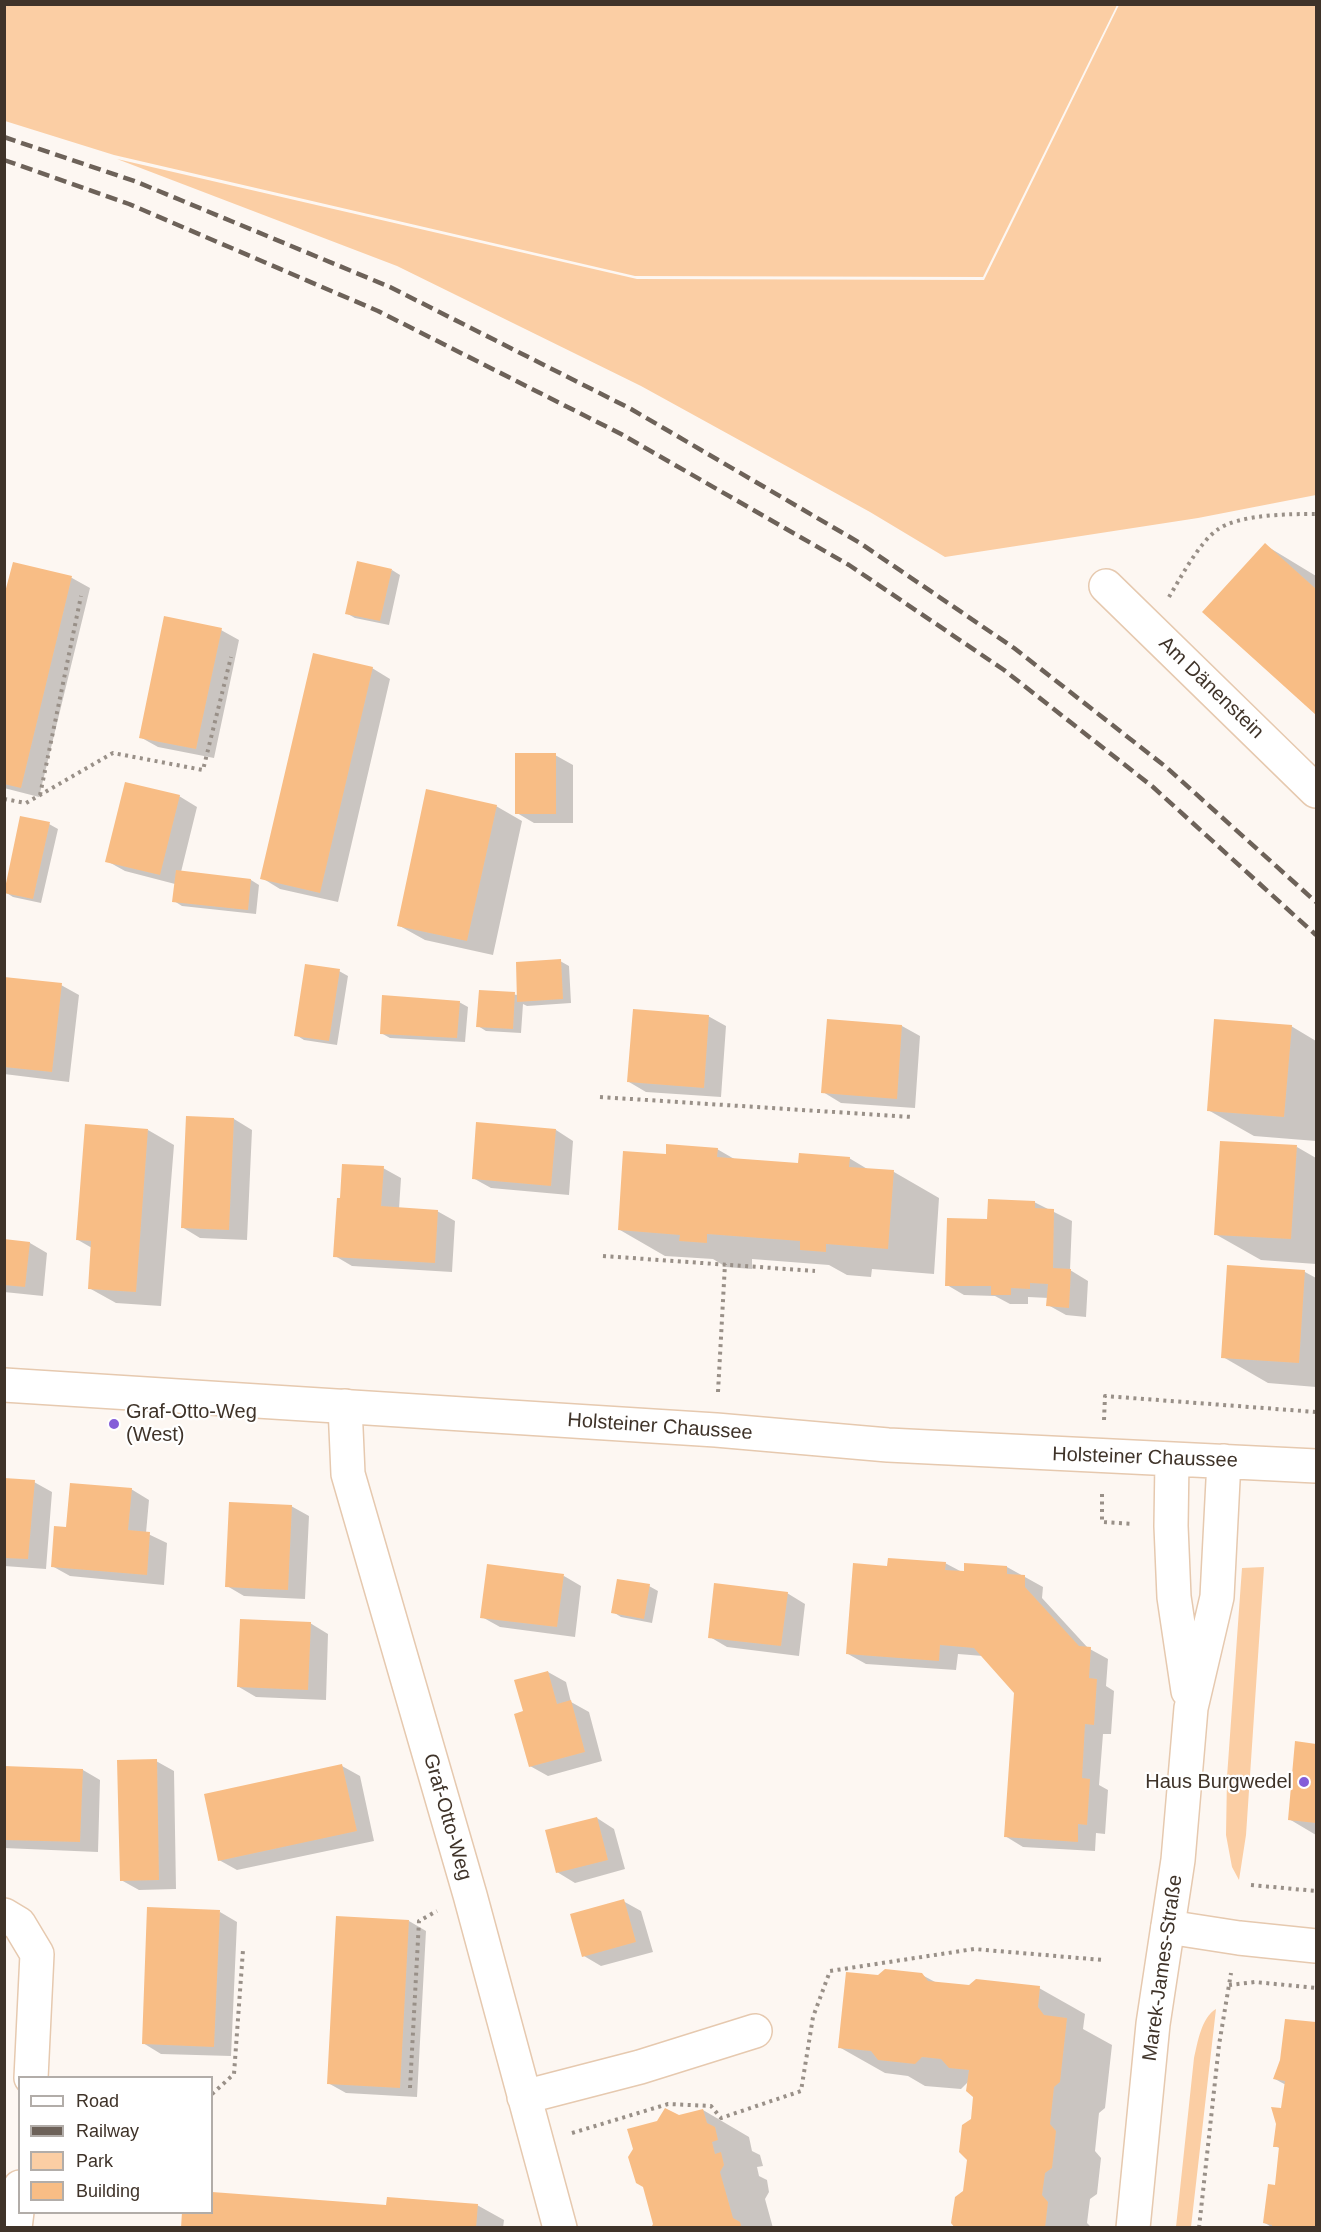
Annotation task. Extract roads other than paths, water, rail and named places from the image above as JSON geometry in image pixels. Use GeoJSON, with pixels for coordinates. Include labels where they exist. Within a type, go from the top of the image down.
{"type":"FeatureCollection","features":[{"type":"Feature","properties":{"kind":"main road","name":"Am Dänenstein"},"geometry":{"type":"LineString","coordinates":[[1106,586],[1317,791]]}},
{"type":"Feature","properties":{"kind":"main road","name":"Holsteiner Chaussee"},"geometry":{"type":"LineString","coordinates":[[4,1385],[716,1430],[888,1445],[1317,1466]]}},
{"type":"Feature","properties":{"kind":"main road","name":"Graf-Otto-Weg"},"geometry":{"type":"LineString","coordinates":[[345,1406],[348,1474],[470,1895],[560,2228]]}},
{"type":"Feature","properties":{"kind":"main road","name":"Marek-James-Straße"},"geometry":{"type":"LineString","coordinates":[[1172,1460],[1171,1526],[1174,1597],[1191,1708]]}},
{"type":"Feature","properties":{"kind":"main road","name":"Marek-James-Straße"},"geometry":{"type":"LineString","coordinates":[[1133,2228],[1154,2024],[1184,1803],[1191,1708],[1217,1597],[1224,1461]]}},
{"type":"Feature","properties":{"kind":"main road"},"geometry":{"type":"LineString","coordinates":[[4,1915],[19,1923],[37,1954],[30,2076]]}},
{"type":"Feature","properties":{"kind":"main road"},"geometry":{"type":"LineString","coordinates":[[1168,1927],[1239,1938],[1317,1946]]}},
{"type":"Feature","properties":{"kind":"main road"},"geometry":{"type":"LineString","coordinates":[[524,2097],[640,2067],[755,2031]]}},
{"type":"Feature","properties":{"kind":"main road"},"geometry":{"type":"LineString","coordinates":[[15,2228],[18,2203]]}},
{"type":"Feature","properties":{"kind":"railway"},"geometry":{"type":"LineString","coordinates":[[4,137],[137,182],[390,287],[631,409],[860,543],[1014,648],[1166,767],[1316,902]]}},
{"type":"Feature","properties":{"kind":"railway"},"geometry":{"type":"LineString","coordinates":[[4,160],[129,204],[378,311],[621,434],[849,565],[1004,670],[1153,787],[1316,935]]}},
{"type":"Feature","properties":{"kind":"place","name":"Graf-Otto-Weg (West)"},"geometry":{"type":"Point","coordinates":[114,1424]}},
{"type":"Feature","properties":{"kind":"place","name":"Haus Burgwedel"},"geometry":{"type":"Point","coordinates":[1304,1782]}}]}
